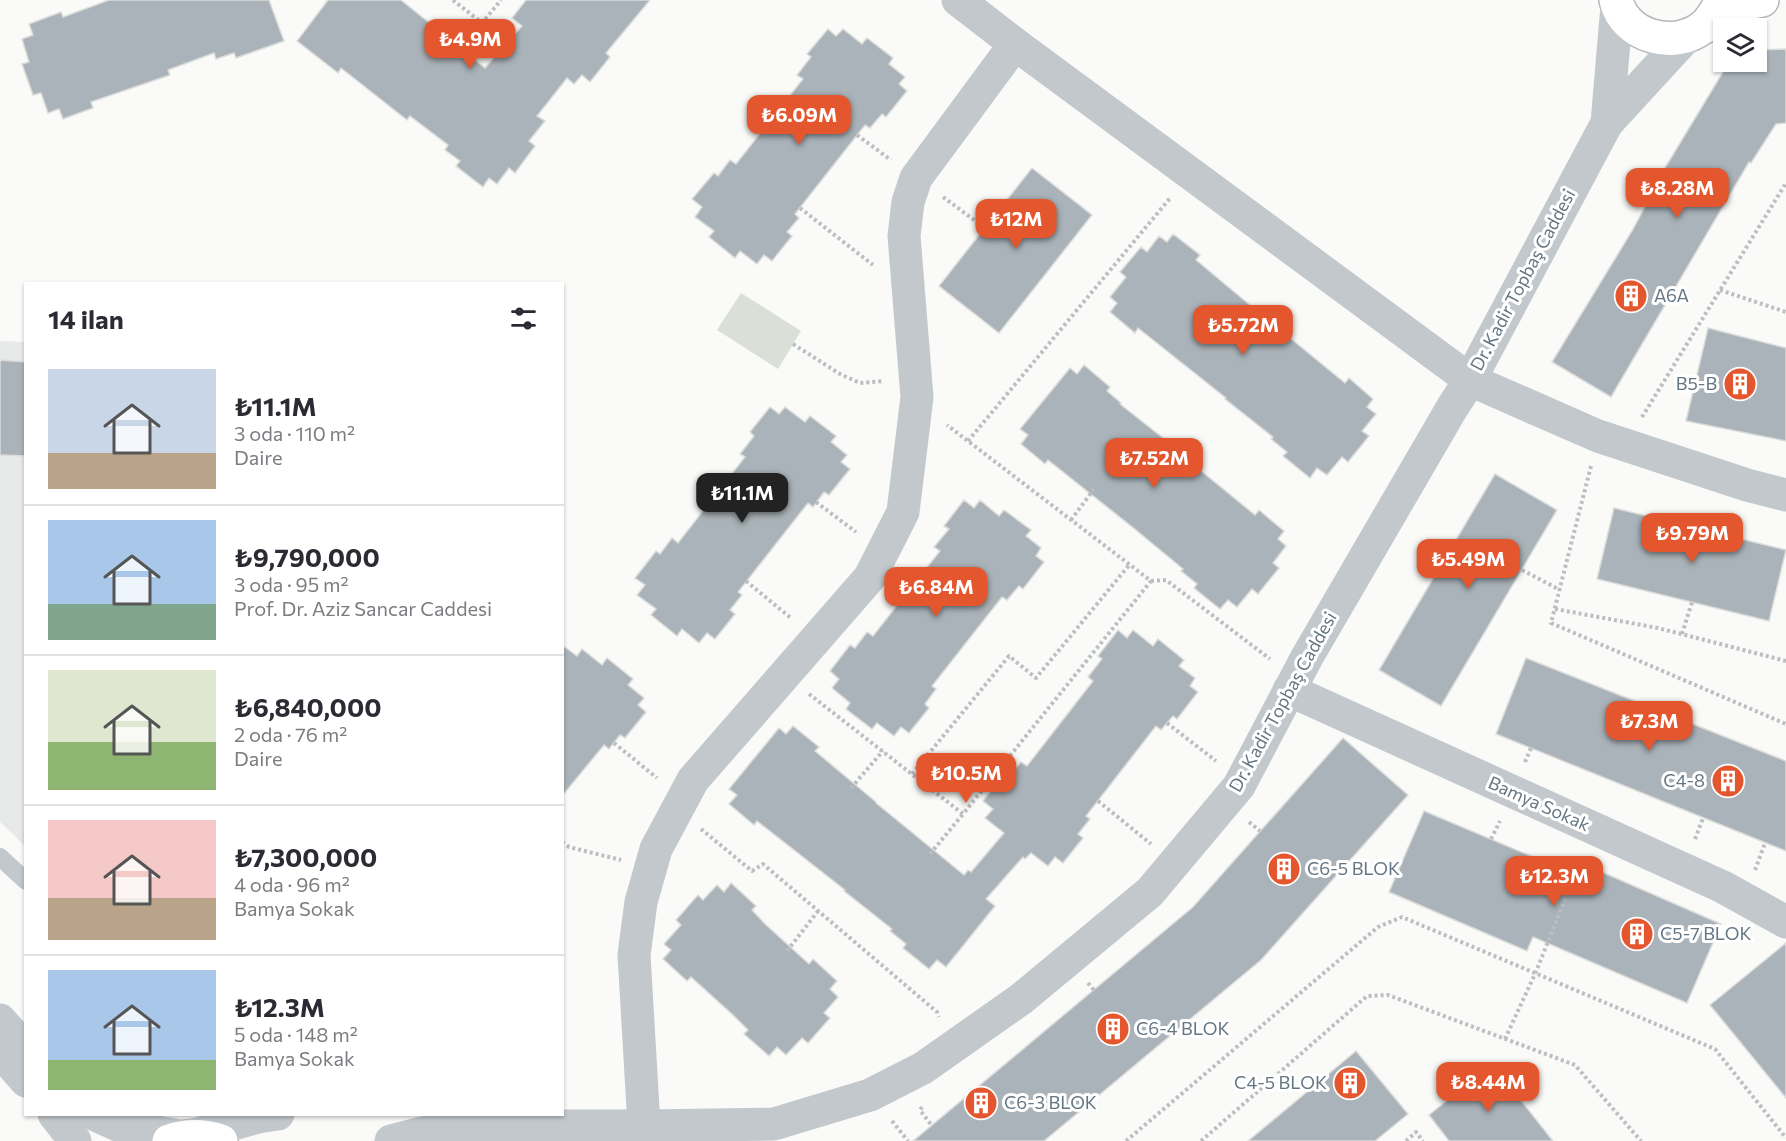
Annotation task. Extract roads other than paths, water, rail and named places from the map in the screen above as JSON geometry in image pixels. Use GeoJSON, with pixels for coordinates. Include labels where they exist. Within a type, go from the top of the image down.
{"type":"FeatureCollection","features":[{"type":"Feature","properties":{"kind":"main road"},"geometry":{"type":"LineString","coordinates":[[1695,32],[1714,15],[1722,0]]}},
{"type":"Feature","properties":{"kind":"main road"},"geometry":{"type":"LineString","coordinates":[[1616,3],[1626,20],[1646,34],[1671,39],[1695,32],[1747,3],[1762,0]]}},
{"type":"Feature","properties":{"kind":"main road"},"geometry":{"type":"LineString","coordinates":[[178,1139],[208,1136],[221,1141]]}},
{"type":"Feature","properties":{"kind":"street"},"geometry":{"type":"LineString","coordinates":[[958,0],[1470,380],[1612,440],[1747,485],[1786,495]]}},
{"type":"Feature","properties":{"kind":"street"},"geometry":{"type":"LineString","coordinates":[[1607,123],[1616,3]]}},
{"type":"Feature","properties":{"kind":"street"},"geometry":{"type":"LineString","coordinates":[[1607,123],[1695,32]]}},
{"type":"Feature","properties":{"kind":"street"},"geometry":{"type":"LineString","coordinates":[[644,1126],[634,954],[641,902],[656,849],[693,780],[870,577],[903,512],[916,390],[904,236],[908,202],[916,178],[1015,44]]}},
{"type":"Feature","properties":{"kind":"street","name":"Dr. Kadir Topbaş Caddesi"},"geometry":{"type":"LineString","coordinates":[[502,1126],[644,1126],[713,1133],[774,1124],[870,1095],[923,1068],[1020,999],[1150,892],[1242,781],[1292,685],[1470,380],[1607,123]]}},
{"type":"Feature","properties":{"kind":"street","name":"Bamya Sokak"},"geometry":{"type":"LineString","coordinates":[[1292,685],[1593,829],[1723,887],[1786,922]]}},
{"type":"Feature","properties":{"kind":"street"},"geometry":{"type":"LineString","coordinates":[[0,1020],[24,1047]]}},
{"type":"Feature","properties":{"kind":"street"},"geometry":{"type":"LineString","coordinates":[[0,1051],[24,1079]]}},
{"type":"Feature","properties":{"kind":"street"},"geometry":{"type":"LineString","coordinates":[[56,1116],[75,1141]]}},
{"type":"Feature","properties":{"kind":"street"},"geometry":{"type":"LineString","coordinates":[[98,1116],[120,1126],[178,1139],[265,1116]]}},
{"type":"Feature","properties":{"kind":"street"},"geometry":{"type":"LineString","coordinates":[[417,1116],[502,1126]]}},
{"type":"Feature","properties":{"kind":"street"},"geometry":{"type":"LineString","coordinates":[[391,1141],[422,1133],[502,1126]]}},
{"type":"Feature","properties":{"kind":"street"},"geometry":{"type":"LineString","coordinates":[[465,1141],[502,1126]]}},
{"type":"Feature","properties":{"kind":"lane"},"geometry":{"type":"LineString","coordinates":[[0,857],[24,879]]}},
{"type":"Feature","properties":{"kind":"place","name":"A6A"},"geometry":{"type":"Point","coordinates":[1631,296]}},
{"type":"Feature","properties":{"kind":"place","name":"B5-B"},"geometry":{"type":"Point","coordinates":[1740,384]}},
{"type":"Feature","properties":{"kind":"place","name":"C4-8"},"geometry":{"type":"Point","coordinates":[1728,781]}},
{"type":"Feature","properties":{"kind":"place","name":"C6-5 BLOK"},"geometry":{"type":"Point","coordinates":[1284,869]}},
{"type":"Feature","properties":{"kind":"place","name":"C5-7 BLOK"},"geometry":{"type":"Point","coordinates":[1637,934]}},
{"type":"Feature","properties":{"kind":"place","name":"C6-4 BLOK"},"geometry":{"type":"Point","coordinates":[1113,1029]}},
{"type":"Feature","properties":{"kind":"place","name":"C4-5 BLOK"},"geometry":{"type":"Point","coordinates":[1350,1083]}},
{"type":"Feature","properties":{"kind":"place","name":"C6-3 BLOK"},"geometry":{"type":"Point","coordinates":[981,1103]}}]}
